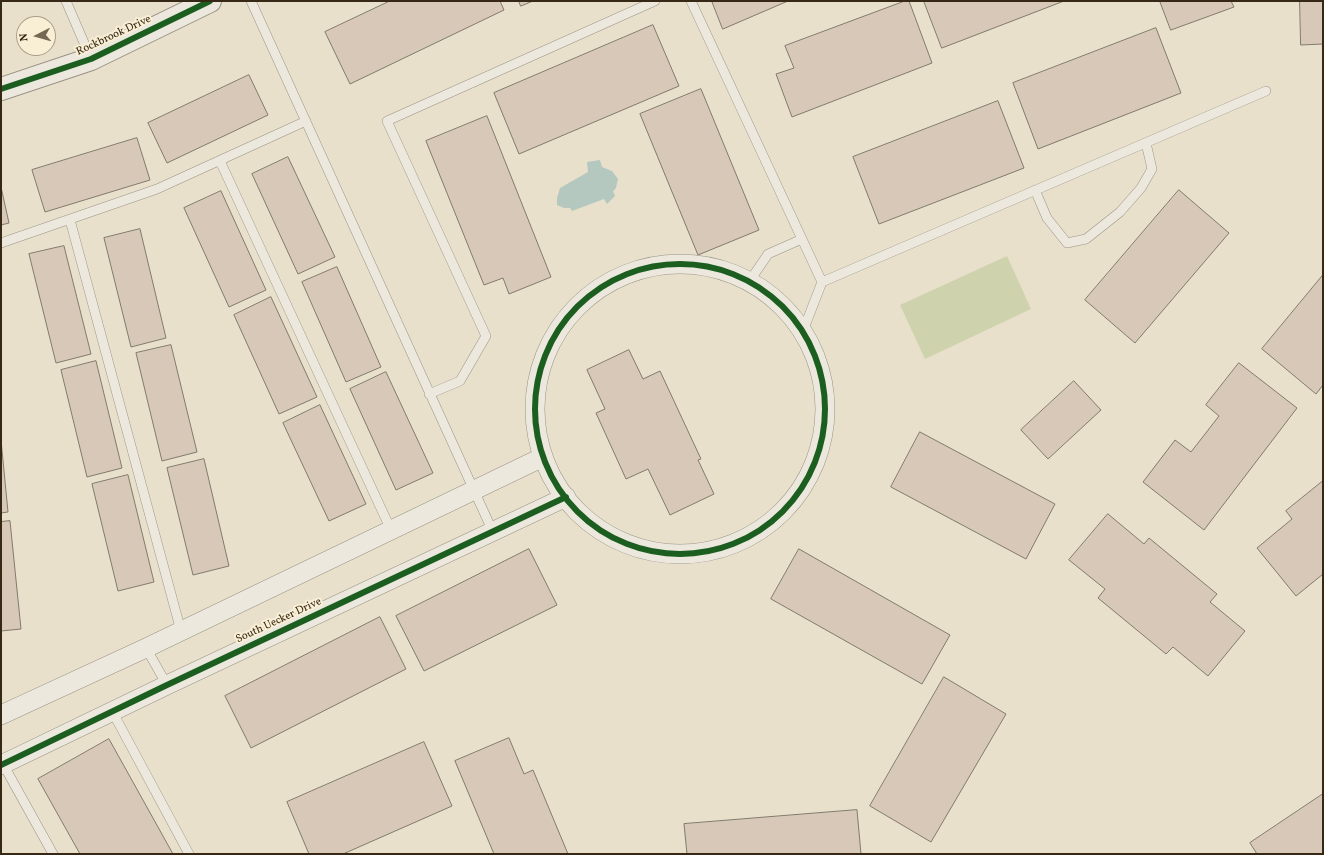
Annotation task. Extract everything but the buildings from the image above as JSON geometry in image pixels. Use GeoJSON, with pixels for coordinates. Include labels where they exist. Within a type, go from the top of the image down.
{"type":"FeatureCollection","features":[{"type":"Feature","properties":{"kind":"street","name":"Rockbrook Drive"},"geometry":{"type":"LineString","coordinates":[[1,89],[91,59],[210,1]]}},
{"type":"Feature","properties":{"kind":"street"},"geometry":{"type":"LineString","coordinates":[[660,265],[701,265],[741,277],[749,282],[776,300],[803,331],[820,370],[825,411],[820,446],[819,452],[801,490],[773,521],[738,544],[698,554],[656,553],[617,541],[582,518],[566,497],[543,457],[535,410],[540,369],[558,331],[585,299],[620,277],[660,265]]}},
{"type":"Feature","properties":{"kind":"street"},"geometry":{"type":"LineString","coordinates":[[1,715],[146,648],[543,457]]}},
{"type":"Feature","properties":{"kind":"street","name":"South Uecker Drive"},"geometry":{"type":"LineString","coordinates":[[2,764],[566,497]]}},
{"type":"Feature","properties":{"kind":"lane"},"geometry":{"type":"LineString","coordinates":[[66,1],[91,59]]}},
{"type":"Feature","properties":{"kind":"lane"},"geometry":{"type":"LineString","coordinates":[[251,1],[492,532]]}},
{"type":"Feature","properties":{"kind":"lane"},"geometry":{"type":"LineString","coordinates":[[429,394],[460,381],[486,336],[387,121],[655,1]]}},
{"type":"Feature","properties":{"kind":"lane"},"geometry":{"type":"LineString","coordinates":[[691,1],[822,282]]}},
{"type":"Feature","properties":{"kind":"lane"},"geometry":{"type":"LineString","coordinates":[[803,331],[822,282],[1266,92]]}},
{"type":"Feature","properties":{"kind":"lane"},"geometry":{"type":"LineString","coordinates":[[1,243],[157,189],[306,121]]}},
{"type":"Feature","properties":{"kind":"lane"},"geometry":{"type":"LineString","coordinates":[[1036,190],[1047,218],[1067,243],[1086,238],[1120,212],[1141,188],[1152,170],[1146,143]]}},
{"type":"Feature","properties":{"kind":"lane"},"geometry":{"type":"LineString","coordinates":[[220,161],[391,530]]}},
{"type":"Feature","properties":{"kind":"lane"},"geometry":{"type":"LineString","coordinates":[[70,220],[181,631]]}},
{"type":"Feature","properties":{"kind":"lane"},"geometry":{"type":"LineString","coordinates":[[749,282],[768,254],[802,239]]}},
{"type":"Feature","properties":{"kind":"lane"},"geometry":{"type":"LineString","coordinates":[[146,648],[167,685]]}},
{"type":"Feature","properties":{"kind":"lane"},"geometry":{"type":"LineString","coordinates":[[112,711],[189,854]]}},
{"type":"Feature","properties":{"kind":"lane"},"geometry":{"type":"LineString","coordinates":[[2,764],[53,854]]}},
{"type":"Feature","properties":{"kind":"green space"},"geometry":{"type":"Polygon","coordinates":[[[1007,256],[1031,309],[925,359],[900,305],[1007,256]]]}},
{"type":"Feature","properties":{"kind":"shaded area"},"geometry":{"type":"Polygon","coordinates":[[[600,160],[602,167],[612,171],[618,179],[616,188],[613,191],[615,196],[607,204],[604,199],[572,211],[570,208],[564,208],[557,205],[557,198],[560,188],[588,172],[587,162],[600,160]]]}},
{"type":"Feature","properties":{"kind":"cycle path"},"geometry":{"type":"LineString","coordinates":[[1,89],[91,59],[210,1]]}},
{"type":"Feature","properties":{"kind":"cycle path"},"geometry":{"type":"LineString","coordinates":[[680,264],[708,267],[735,275],[748,281],[772,297],[792,317],[808,341],[814,354],[822,381],[825,409],[822,437],[814,464],[808,477],[792,501],[772,521],[748,537],[735,543],[708,551],[680,554],[652,551],[625,543],[612,537],[588,521],[568,501],[552,477],[546,464],[538,437],[535,409],[538,381],[546,354],[552,341],[568,317],[588,297],[612,281],[625,275],[652,267],[680,264]]}},
{"type":"Feature","properties":{"kind":"cycle path"},"geometry":{"type":"LineString","coordinates":[[1,765],[566,497]]}}]}
